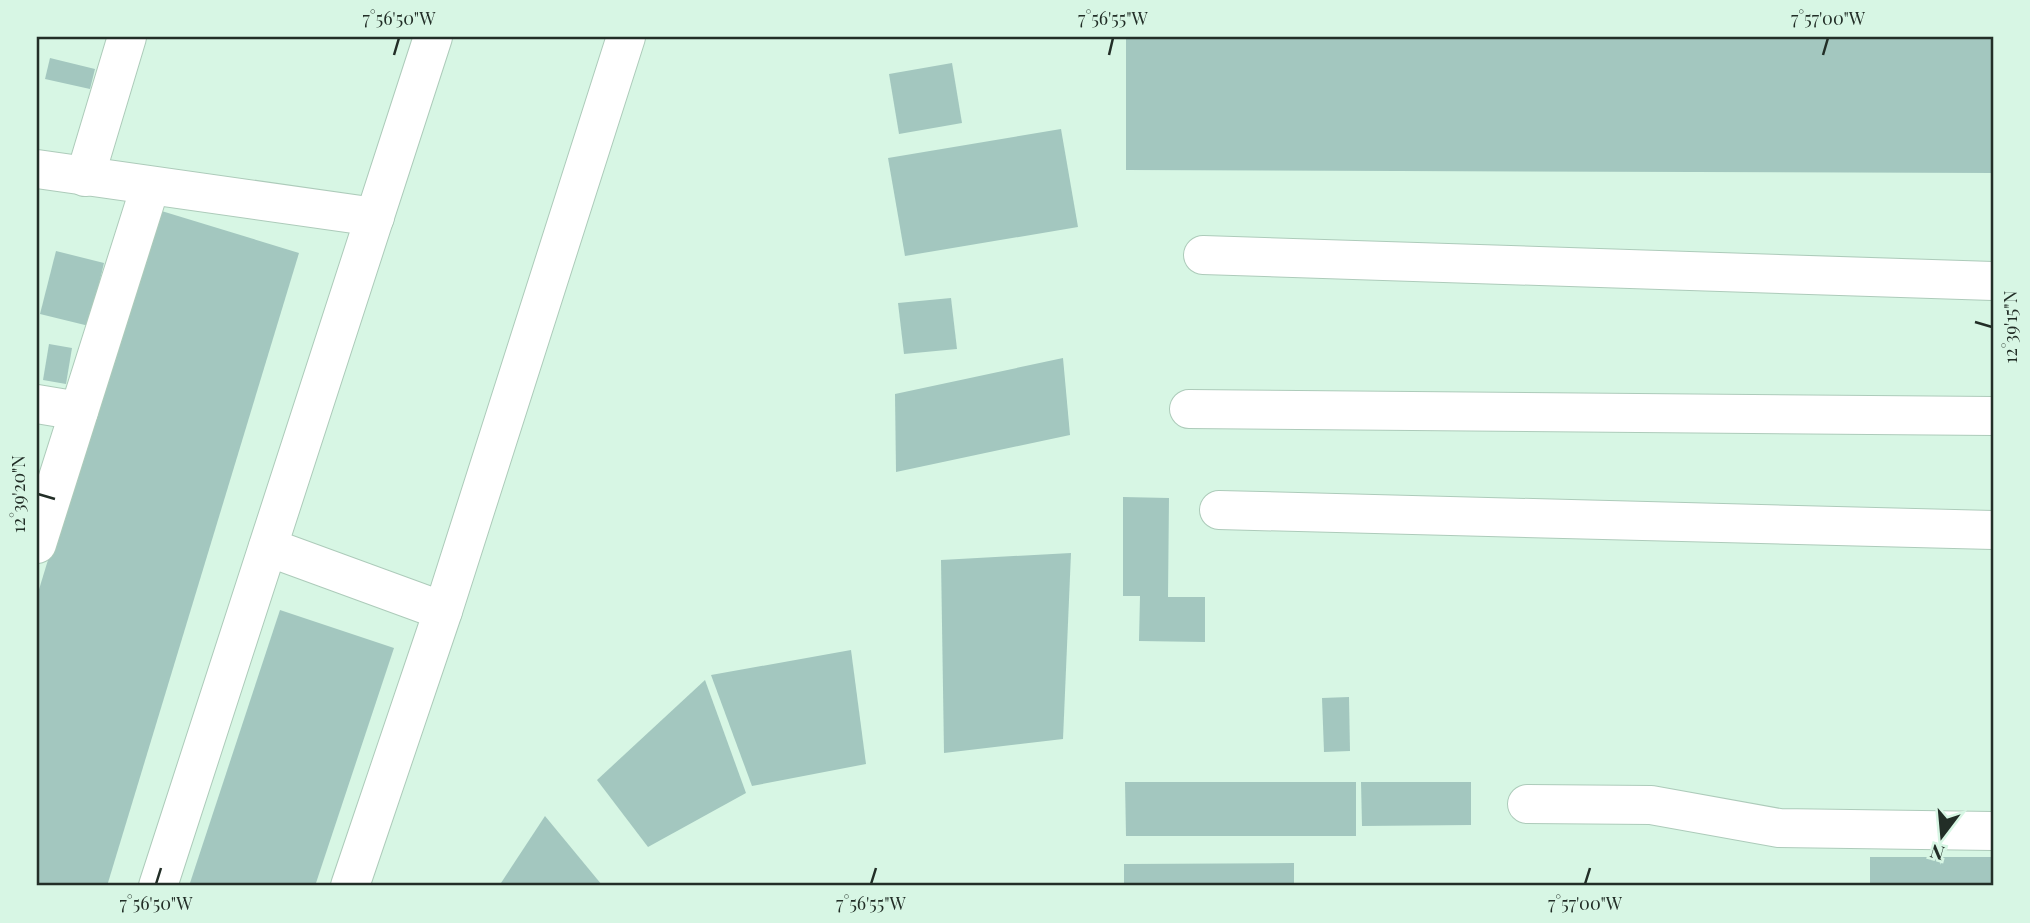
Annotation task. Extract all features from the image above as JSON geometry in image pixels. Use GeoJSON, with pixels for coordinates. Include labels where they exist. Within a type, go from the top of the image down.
{"type":"FeatureCollection","features":[{"type":"Feature","properties":{"kind":"street"},"geometry":{"type":"LineString","coordinates":[[85,177],[127,37]]}},
{"type":"Feature","properties":{"kind":"street"},"geometry":{"type":"LineString","coordinates":[[158,886],[433,37]]}},
{"type":"Feature","properties":{"kind":"street"},"geometry":{"type":"LineString","coordinates":[[350,886],[443,611],[626,37]]}},
{"type":"Feature","properties":{"kind":"street"},"geometry":{"type":"LineString","coordinates":[[37,169],[375,217]]}},
{"type":"Feature","properties":{"kind":"street"},"geometry":{"type":"LineString","coordinates":[[37,544],[150,187]]}},
{"type":"Feature","properties":{"kind":"street"},"geometry":{"type":"LineString","coordinates":[[1203,255],[1993,281]]}},
{"type":"Feature","properties":{"kind":"street"},"geometry":{"type":"LineString","coordinates":[[37,404],[79,411]]}},
{"type":"Feature","properties":{"kind":"street"},"geometry":{"type":"LineString","coordinates":[[1189,410],[1993,416]]}},
{"type":"Feature","properties":{"kind":"street"},"geometry":{"type":"LineString","coordinates":[[1219,510],[1993,530]]}},
{"type":"Feature","properties":{"kind":"street"},"geometry":{"type":"LineString","coordinates":[[268,547],[443,611]]}},
{"type":"Feature","properties":{"kind":"street"},"geometry":{"type":"LineString","coordinates":[[1527,804],[1651,806],[1779,828],[1993,831]]}},
{"type":"Feature","properties":{"kind":"building"},"geometry":{"type":"Polygon","coordinates":[[[1126,37],[1993,37],[1993,173],[1126,170],[1126,37]]]}},
{"type":"Feature","properties":{"kind":"building"},"geometry":{"type":"Polygon","coordinates":[[[50,58],[95,69],[90,89],[45,79],[50,58]]]}},
{"type":"Feature","properties":{"kind":"building"},"geometry":{"type":"Polygon","coordinates":[[[952,63],[962,123],[899,134],[889,74],[952,63]]]}},
{"type":"Feature","properties":{"kind":"building"},"geometry":{"type":"Polygon","coordinates":[[[1061,129],[1078,227],[905,256],[888,158],[1061,129]]]}},
{"type":"Feature","properties":{"kind":"building"},"geometry":{"type":"Polygon","coordinates":[[[155,209],[299,253],[107,886],[44,886],[37,884],[37,596],[155,209]]]}},
{"type":"Feature","properties":{"kind":"building"},"geometry":{"type":"Polygon","coordinates":[[[56,251],[104,263],[89,326],[40,314],[56,251]]]}},
{"type":"Feature","properties":{"kind":"building"},"geometry":{"type":"Polygon","coordinates":[[[951,298],[957,349],[904,354],[898,303],[951,298]]]}},
{"type":"Feature","properties":{"kind":"building"},"geometry":{"type":"Polygon","coordinates":[[[49,344],[72,348],[66,384],[43,380],[49,344]]]}},
{"type":"Feature","properties":{"kind":"building"},"geometry":{"type":"Polygon","coordinates":[[[1063,358],[1070,435],[896,472],[895,394],[1063,358]]]}},
{"type":"Feature","properties":{"kind":"building"},"geometry":{"type":"Polygon","coordinates":[[[1123,497],[1169,498],[1168,597],[1205,597],[1205,642],[1139,641],[1140,596],[1123,596],[1123,497]]]}},
{"type":"Feature","properties":{"kind":"building"},"geometry":{"type":"Polygon","coordinates":[[[1071,553],[1063,739],[944,753],[941,560],[1071,553]]]}},
{"type":"Feature","properties":{"kind":"building"},"geometry":{"type":"Polygon","coordinates":[[[280,610],[394,648],[315,886],[189,886],[280,610]]]}},
{"type":"Feature","properties":{"kind":"building"},"geometry":{"type":"Polygon","coordinates":[[[851,650],[866,764],[752,786],[711,675],[851,650]]]}},
{"type":"Feature","properties":{"kind":"building"},"geometry":{"type":"Polygon","coordinates":[[[705,680],[746,793],[648,847],[597,780],[705,680]]]}},
{"type":"Feature","properties":{"kind":"building"},"geometry":{"type":"Polygon","coordinates":[[[1349,697],[1350,751],[1324,752],[1322,698],[1349,697]]]}},
{"type":"Feature","properties":{"kind":"building"},"geometry":{"type":"Polygon","coordinates":[[[1125,782],[1356,782],[1356,836],[1126,836],[1125,782]]]}},
{"type":"Feature","properties":{"kind":"building"},"geometry":{"type":"Polygon","coordinates":[[[1361,782],[1471,782],[1471,825],[1362,826],[1361,782]]]}},
{"type":"Feature","properties":{"kind":"building"},"geometry":{"type":"Polygon","coordinates":[[[545,816],[602,885],[499,886],[545,816]]]}},
{"type":"Feature","properties":{"kind":"building"},"geometry":{"type":"Polygon","coordinates":[[[1870,857],[1993,857],[1993,886],[1870,886],[1870,857]]]}},
{"type":"Feature","properties":{"kind":"building"},"geometry":{"type":"Polygon","coordinates":[[[1294,863],[1294,886],[1124,886],[1124,864],[1294,863]]]}}]}
